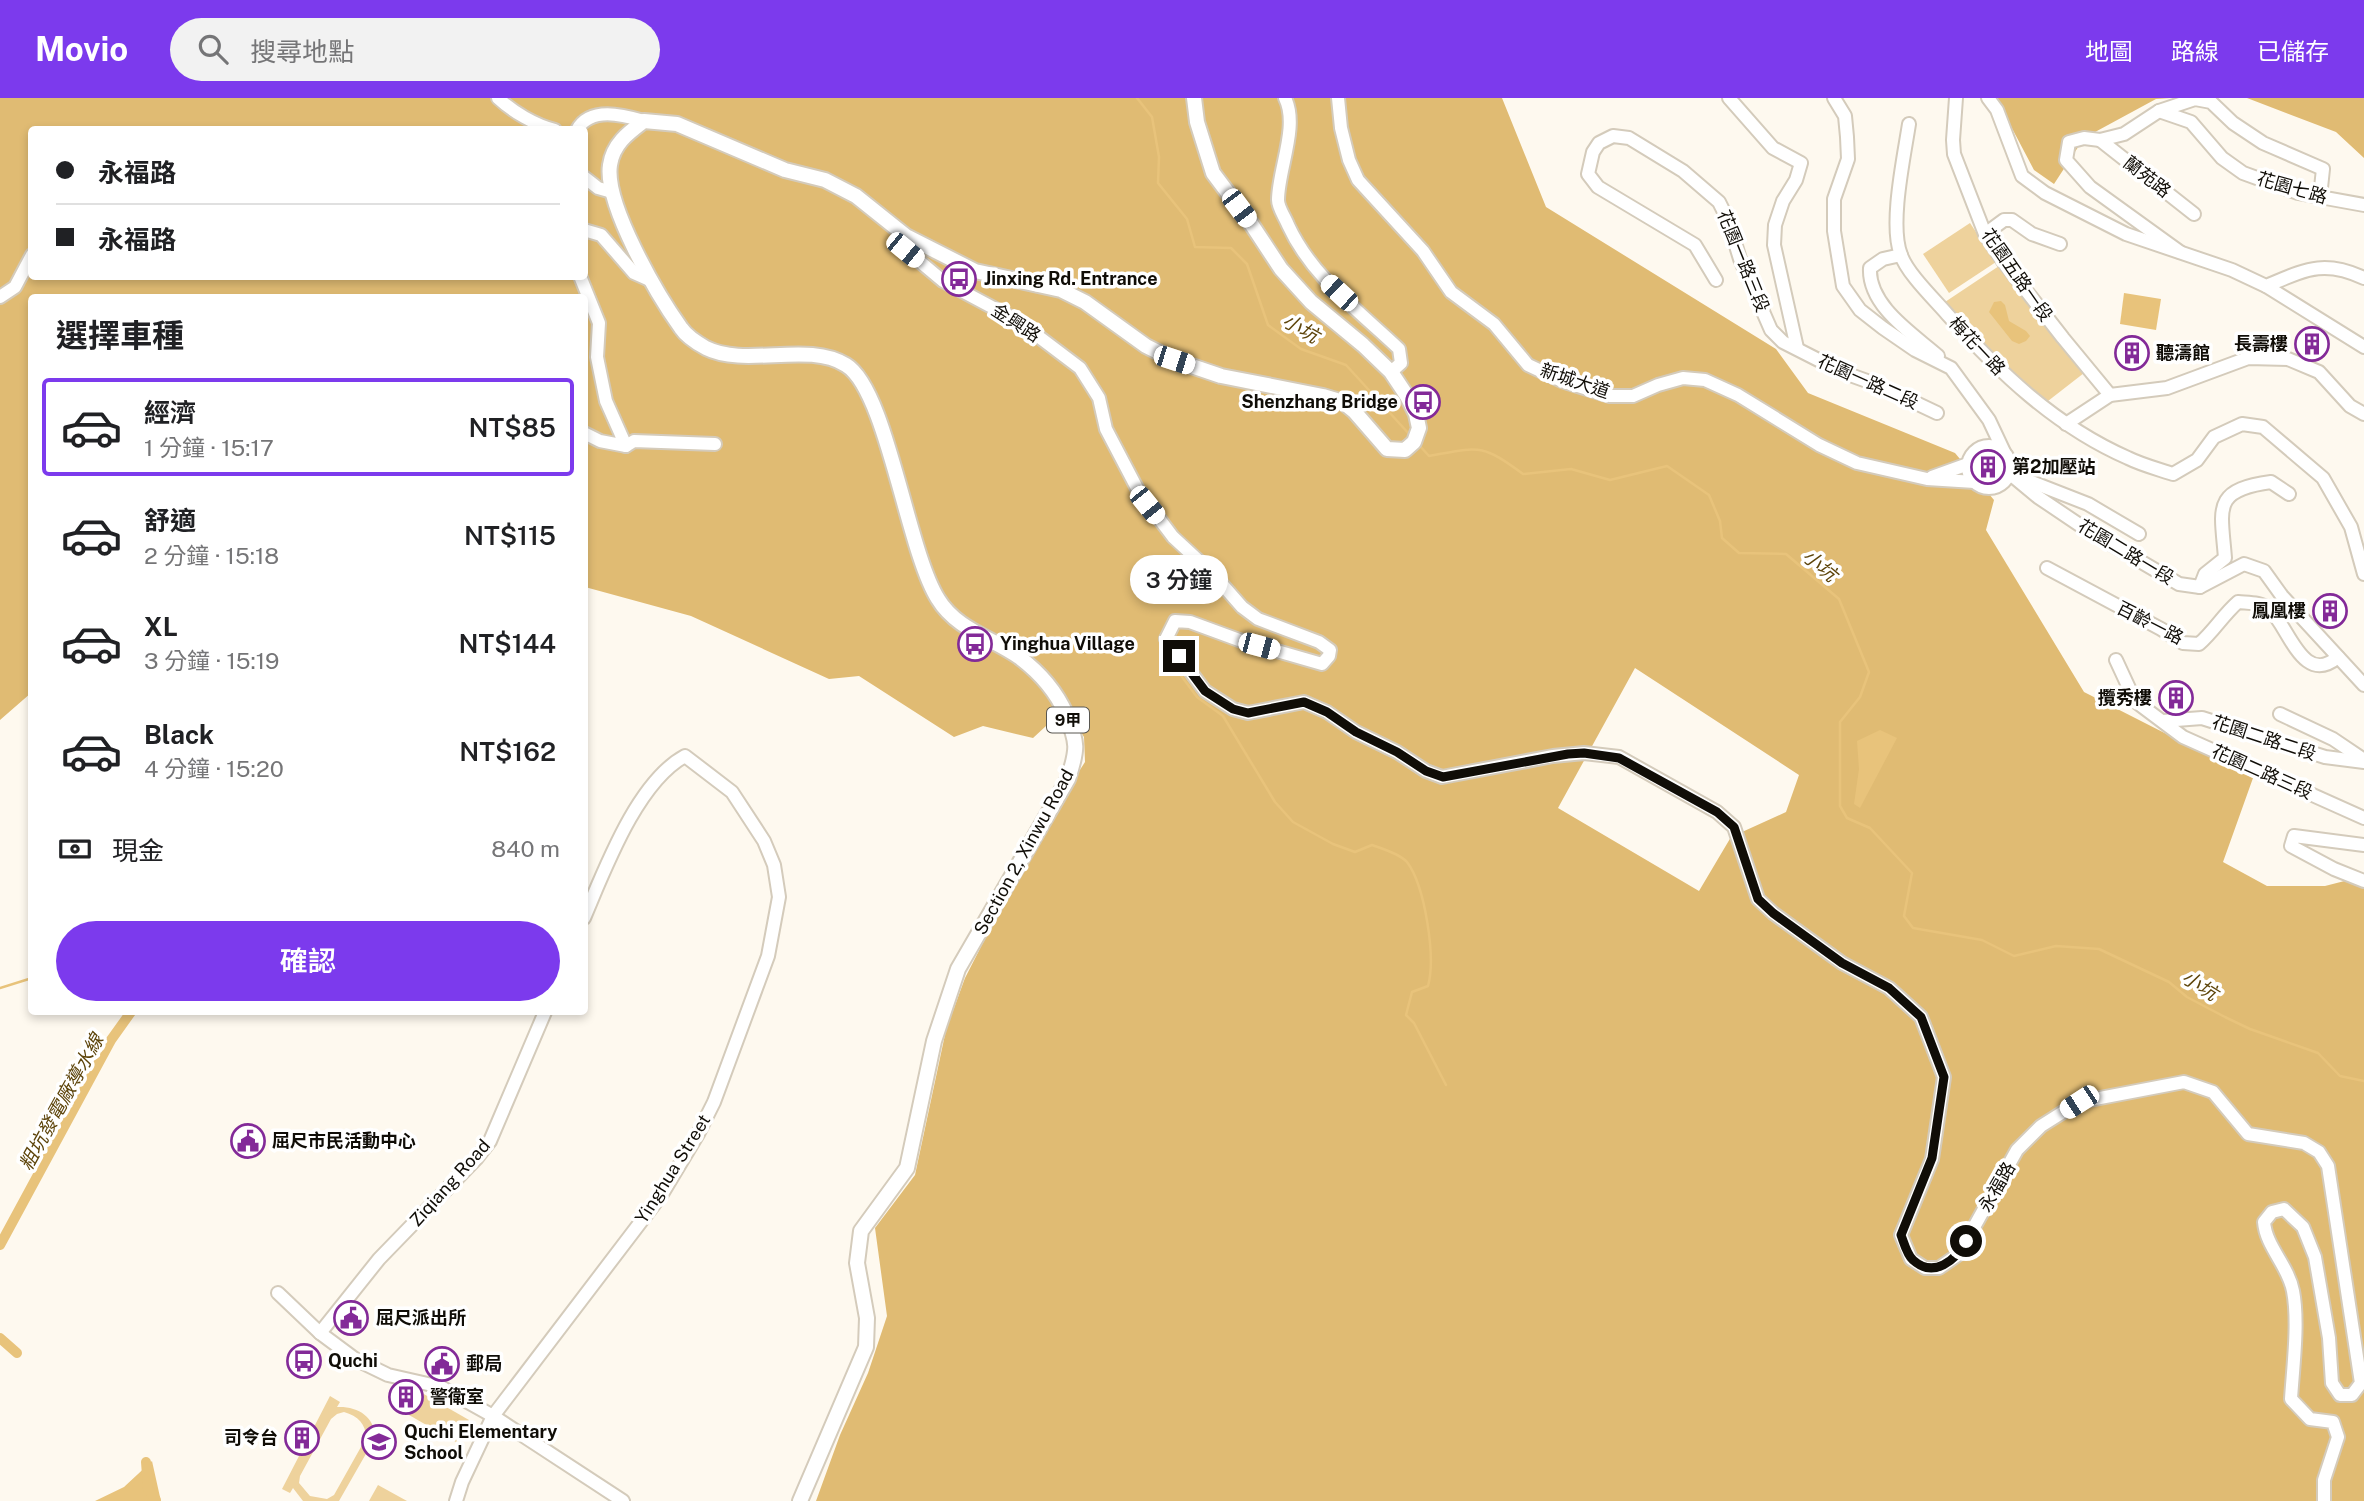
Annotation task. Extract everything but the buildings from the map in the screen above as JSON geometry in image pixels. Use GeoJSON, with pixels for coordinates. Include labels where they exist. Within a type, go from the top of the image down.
{"type":"FeatureCollection","features":[{"type":"Feature","properties":{"kind":"main road"},"geometry":{"type":"LineString","coordinates":[[644,121],[677,124],[785,170],[825,180],[856,196],[906,236],[975,271],[1061,290],[1085,303],[1146,346],[1174,360],[1222,376],[1343,402],[1387,449],[1405,450],[1413,442],[1419,428],[1416,414],[1391,372],[1311,302],[1281,269],[1213,173],[1197,122],[1194,98]]}},
{"type":"Feature","properties":{"kind":"main road","name":"Section 2, Xinwu Road"},"geometry":{"type":"LineString","coordinates":[[644,121],[625,135],[614,148],[609,167],[612,192],[620,217],[652,281],[682,330],[708,349],[726,355],[823,357],[846,365],[860,379],[879,420],[923,569],[937,597],[948,613],[1019,657],[1042,677],[1061,704],[1076,738],[1075,758],[1068,779],[958,969],[934,1041],[906,1168],[862,1231],[857,1263],[867,1318],[866,1348],[800,1501]]}},
{"type":"Feature","properties":{"kind":"street"},"geometry":{"type":"LineString","coordinates":[[498,98],[543,126]]}},
{"type":"Feature","properties":{"kind":"street"},"geometry":{"type":"LineString","coordinates":[[1285,98],[1288,103],[1289,139],[1278,202],[1296,243],[1320,275],[1399,349],[1401,363],[1391,372]]}},
{"type":"Feature","properties":{"kind":"street","name":"新城大道"},"geometry":{"type":"LineString","coordinates":[[1338,98],[1341,128],[1349,160],[1358,180],[1423,251],[1451,292],[1494,324],[1528,365],[1562,381],[1610,396],[1633,396],[1683,378],[1705,380],[1738,395],[1819,445],[1857,463],[1927,479],[1975,482]]}},
{"type":"Feature","properties":{"kind":"street","name":"花園一路二段"},"geometry":{"type":"LineString","coordinates":[[1729,98],[1773,148],[1801,163],[1775,225],[1774,245],[1797,348],[1842,372],[1878,385],[1937,413]]}},
{"type":"Feature","properties":{"kind":"street"},"geometry":{"type":"LineString","coordinates":[[1833,98],[1844,116],[1847,137],[1848,159],[1833,199],[1834,231],[1843,286],[1860,310],[1883,328],[1915,350],[1951,368]]}},
{"type":"Feature","properties":{"kind":"street","name":"花園五路一段"},"geometry":{"type":"LineString","coordinates":[[1956,98],[1954,155],[1985,234],[2003,261],[2110,395]]}},
{"type":"Feature","properties":{"kind":"street"},"geometry":{"type":"LineString","coordinates":[[1988,98],[1997,110],[2022,176],[2045,193],[2126,234],[2232,270],[2266,286],[2364,347]]}},
{"type":"Feature","properties":{"kind":"street"},"geometry":{"type":"LineString","coordinates":[[2180,252],[2090,187],[2066,160],[2069,142],[2084,138],[2100,140],[2124,134],[2159,111],[2195,99],[2211,102],[2247,134],[2323,169],[2320,197]]}},
{"type":"Feature","properties":{"kind":"street","name":"花園七路"},"geometry":{"type":"LineString","coordinates":[[2159,111],[2191,122],[2222,158],[2243,173],[2298,193],[2364,205]]}},
{"type":"Feature","properties":{"kind":"street"},"geometry":{"type":"LineString","coordinates":[[579,126],[582,121],[593,115],[624,115],[644,121]]}},
{"type":"Feature","properties":{"kind":"street"},"geometry":{"type":"LineString","coordinates":[[1909,124],[1896,224],[1900,256],[1883,259],[1870,268],[1872,288],[1890,313],[1951,368],[1989,420],[2008,458],[2009,473],[1998,485]]}},
{"type":"Feature","properties":{"kind":"street","name":"花園一路三段"},"geometry":{"type":"LineString","coordinates":[[1716,280],[1695,245],[1598,187],[1588,174],[1593,152],[1599,143],[1613,136],[1629,138],[1683,171],[1718,202],[1728,220],[1740,259],[1771,330],[1783,342],[1797,348]]}},
{"type":"Feature","properties":{"kind":"street","name":"蘭苑路"},"geometry":{"type":"LineString","coordinates":[[2100,140],[2194,214]]}},
{"type":"Feature","properties":{"kind":"street"},"geometry":{"type":"LineString","coordinates":[[588,180],[598,188],[612,192]]}},
{"type":"Feature","properties":{"kind":"street"},"geometry":{"type":"LineString","coordinates":[[1985,234],[2004,220],[2012,220],[2032,234],[2060,244]]}},
{"type":"Feature","properties":{"kind":"street"},"geometry":{"type":"LineString","coordinates":[[588,231],[601,236],[634,273],[652,281]]}},
{"type":"Feature","properties":{"kind":"street","name":"金興路"},"geometry":{"type":"LineString","coordinates":[[906,236],[905,250],[943,281],[1018,321],[1080,368],[1099,398],[1106,429]]}},
{"type":"Feature","properties":{"kind":"street","name":"梅花一路"},"geometry":{"type":"LineString","coordinates":[[1900,256],[1923,288],[1983,355],[2015,385],[2066,424],[2128,458],[2173,474],[2197,460],[2214,437],[2242,424],[2263,427],[2323,478],[2351,527],[2364,574]]}},
{"type":"Feature","properties":{"kind":"street"},"geometry":{"type":"LineString","coordinates":[[0,297],[15,287],[28,263]]}},
{"type":"Feature","properties":{"kind":"street"},"geometry":{"type":"LineString","coordinates":[[2266,286],[2322,266],[2352,272],[2364,278]]}},
{"type":"Feature","properties":{"kind":"street"},"geometry":{"type":"LineString","coordinates":[[588,296],[599,323],[597,357],[606,401],[626,446]]}},
{"type":"Feature","properties":{"kind":"street"},"geometry":{"type":"LineString","coordinates":[[2066,424],[2110,395],[2167,388],[2248,358],[2288,359],[2319,372],[2350,406],[2364,414]]}},
{"type":"Feature","properties":{"kind":"street"},"geometry":{"type":"LineString","coordinates":[[1984,447],[1989,420]]}},
{"type":"Feature","properties":{"kind":"street","name":"永福路"},"geometry":{"type":"LineString","coordinates":[[1106,429],[1147,505],[1172,537],[1213,574],[1242,607],[1258,619],[1319,642],[1330,650],[1329,656],[1322,664],[1238,640],[1190,622],[1175,621],[1166,639],[1205,691],[1233,709],[1248,713],[1304,702],[1327,712],[1356,732],[1397,752],[1426,771],[1443,777],[1573,754],[1619,758],[1717,812],[1734,827],[1758,899],[1842,963],[1889,988],[1921,1017],[1944,1077],[1932,1158],[1901,1235],[1911,1259],[1925,1268],[1939,1268],[1959,1254],[2017,1150],[2041,1126],[2079,1102],[2184,1082],[2213,1091],[2248,1134],[2304,1143],[2319,1152],[2328,1166],[2361,1383],[2352,1395],[2340,1395],[2332,1383],[2329,1338],[2315,1257],[2303,1227],[2284,1209],[2272,1212],[2264,1222],[2265,1234],[2284,1267],[2293,1291],[2295,1338],[2291,1399],[2310,1419],[2333,1422],[2338,1437],[2324,1480],[2325,1501]]}},
{"type":"Feature","properties":{"kind":"street"},"geometry":{"type":"LineString","coordinates":[[588,435],[600,441],[626,446],[634,441],[715,444]]}},
{"type":"Feature","properties":{"kind":"street"},"geometry":{"type":"LineString","coordinates":[[2005,454],[1996,446],[1972,452],[1967,471],[1975,482],[1986,488],[1998,485],[2038,497]]}},
{"type":"Feature","properties":{"kind":"street"},"geometry":{"type":"LineString","coordinates":[[1927,479],[1968,464]]}},
{"type":"Feature","properties":{"kind":"street"},"geometry":{"type":"LineString","coordinates":[[2009,473],[2088,504],[2139,534]]}},
{"type":"Feature","properties":{"kind":"street","name":"花園二路一段"},"geometry":{"type":"LineString","coordinates":[[2009,473],[2038,497],[2159,573],[2179,584],[2200,587]]}},
{"type":"Feature","properties":{"kind":"street"},"geometry":{"type":"LineString","coordinates":[[2200,587],[2205,574],[2225,558],[2222,506],[2233,491],[2248,485],[2270,482],[2289,494]]}},
{"type":"Feature","properties":{"kind":"street"},"geometry":{"type":"LineString","coordinates":[[2200,587],[2244,564],[2264,571],[2282,596],[2364,685]]}},
{"type":"Feature","properties":{"kind":"street","name":"百齡一路"},"geometry":{"type":"LineString","coordinates":[[2047,568],[2183,643],[2199,644],[2238,602],[2256,603],[2269,608],[2305,660],[2320,666],[2330,664],[2338,657]]}},
{"type":"Feature","properties":{"kind":"street","name":"花園二路三段"},"geometry":{"type":"LineString","coordinates":[[2116,660],[2135,701],[2183,737],[2364,818]]}},
{"type":"Feature","properties":{"kind":"street"},"geometry":{"type":"LineString","coordinates":[[2280,713],[2333,740],[2364,761]]}},
{"type":"Feature","properties":{"kind":"street","name":"花園二路二段"},"geometry":{"type":"LineString","coordinates":[[2163,721],[2202,718],[2325,757],[2364,761]]}},
{"type":"Feature","properties":{"kind":"street","name":"Yinghua Street"},"geometry":{"type":"LineString","coordinates":[[456,1501],[493,1416],[662,1194],[698,1134],[714,1100],[768,956],[779,897],[774,865],[749,815],[732,792],[685,756],[671,764],[629,817],[588,909]]}},
{"type":"Feature","properties":{"kind":"street"},"geometry":{"type":"LineString","coordinates":[[2364,845],[2294,836],[2291,846],[2334,869],[2364,881]]}},
{"type":"Feature","properties":{"kind":"street","name":"Ziqiang Road"},"geometry":{"type":"LineString","coordinates":[[320,1333],[379,1259],[477,1159],[490,1141],[544,1015]]}},
{"type":"Feature","properties":{"kind":"street"},"geometry":{"type":"LineString","coordinates":[[278,1293],[320,1333],[355,1359],[388,1375],[441,1387],[493,1416],[623,1501]]}},
{"type":"Feature","properties":{"kind":"shaded area"},"geometry":{"type":"Polygon","coordinates":[[[0,98],[1502,98],[1546,207],[1776,349],[1808,393],[1955,453],[1994,500],[1986,530],[2084,692],[2253,778],[2223,862],[2267,886],[2325,886],[2364,876],[2364,1501],[816,1501],[840,1435],[868,1373],[887,1316],[875,1228],[915,1175],[946,1030],[965,978],[1038,835],[1085,762],[1084,737],[1073,720],[1046,726],[1033,738],[983,726],[954,737],[859,676],[829,679],[691,616],[588,588],[588,294],[28,294],[28,696],[0,720],[0,98]],[[1635,668],[1558,808],[1699,891],[1731,837],[1786,812],[1799,775],[1635,668]]]}},
{"type":"Feature","properties":{"kind":"shaded area"},"geometry":{"type":"Polygon","coordinates":[[[1996,98],[2171,98],[2156,99],[2084,138],[2054,184],[2034,170],[1996,98]]]}},
{"type":"Feature","properties":{"kind":"shaded area"},"geometry":{"type":"Polygon","coordinates":[[[2247,98],[2364,98],[2364,158],[2336,132],[2247,98]]]}},
{"type":"Feature","properties":{"kind":"shaded area"},"geometry":{"type":"Polygon","coordinates":[[[1970,223],[1996,262],[1949,293],[1923,254],[1970,223]]]}},
{"type":"Feature","properties":{"kind":"shaded area"},"geometry":{"type":"Polygon","coordinates":[[[1999,266],[2084,373],[2048,401],[2005,369],[1945,302],[1999,266]]]}},
{"type":"Feature","properties":{"kind":"shaded area"},"geometry":{"type":"Polygon","coordinates":[[[2124,293],[2161,299],[2156,330],[2120,324],[2124,293]]]}},
{"type":"Feature","properties":{"kind":"shaded area"},"geometry":{"type":"Polygon","coordinates":[[[2001,301],[2005,305],[2009,321],[2030,336],[2026,341],[2019,344],[2012,341],[1989,312],[1994,302],[2001,301]]]}},
{"type":"Feature","properties":{"kind":"shaded area"},"geometry":{"type":"Polygon","coordinates":[[[1880,730],[1897,738],[1860,808],[1854,804],[1859,769],[1857,741],[1880,730]]]}},
{"type":"Feature","properties":{"kind":"shaded area"},"geometry":{"type":"Polygon","coordinates":[[[422,1393],[469,1420],[456,1442],[409,1415],[422,1393]]]}},
{"type":"Feature","properties":{"kind":"shaded area"},"geometry":{"type":"Polygon","coordinates":[[[330,1396],[340,1402],[337,1407],[351,1408],[368,1418],[375,1438],[339,1501],[303,1501],[293,1488],[290,1493],[282,1489],[330,1396]],[[344,1412],[331,1419],[300,1476],[299,1483],[310,1496],[327,1499],[334,1495],[366,1438],[363,1425],[344,1412]]]}},
{"type":"Feature","properties":{"kind":"shaded area"},"geometry":{"type":"Polygon","coordinates":[[[152,1461],[160,1497],[153,1501],[95,1501],[124,1487],[152,1461]]]}},
{"type":"Feature","properties":{"kind":"shaded area"},"geometry":{"type":"Polygon","coordinates":[[[378,1485],[407,1501],[369,1501],[378,1485]]]}},
{"type":"Feature","properties":{"kind":"waterway","name":"小坑"},"geometry":{"type":"LineString","coordinates":[[1137,98],[1152,117],[1159,157],[1158,183],[1187,219],[1195,247],[1231,248],[1247,264],[1268,325],[1301,349],[1346,365],[1410,435]]}},
{"type":"Feature","properties":{"kind":"waterway","name":"小坑"},"geometry":{"type":"LineString","coordinates":[[1419,445],[1429,456],[1470,450],[1488,452],[1523,474],[1571,469],[1610,480],[1667,466],[1709,495],[1720,521],[1722,538],[1739,553],[1786,554],[1839,599],[1869,672],[1860,697],[1840,722],[1840,806],[1847,818],[1870,828],[1912,873],[1904,916],[1913,928],[1982,940],[2014,956],[2056,946],[2099,949],[2169,982],[2187,997],[2250,1029],[2318,1053],[2340,1076],[2364,1081]]}},
{"type":"Feature","properties":{"kind":"waterway"},"geometry":{"type":"LineString","coordinates":[[1162,650],[1197,697],[1223,716],[1275,802],[1293,822],[1333,844],[1355,852],[1372,845],[1396,854],[1407,862],[1424,904],[1431,958],[1428,986],[1412,992],[1406,1015],[1414,1023],[1446,1085]]}},
{"type":"Feature","properties":{"kind":"waterway"},"geometry":{"type":"LineString","coordinates":[[0,988],[28,979]]}},
{"type":"Feature","properties":{"kind":"waterway","name":"粗坑發電廠導水線"},"geometry":{"type":"LineString","coordinates":[[0,1245],[111,1040],[129,1015]]}},
{"type":"Feature","properties":{"kind":"waterway","name":"粗坑發電廠導水線"},"geometry":{"type":"LineString","coordinates":[[0,1338],[17,1353]]}},
{"type":"Feature","properties":{"kind":"waterway"},"geometry":{"type":"LineString","coordinates":[[146,1462],[148,1489],[156,1500]]}},
{"type":"Feature","properties":{"kind":"place","name":"Jinxing Rd. Entrance"},"geometry":{"type":"Point","coordinates":[959,279]}},
{"type":"Feature","properties":{"kind":"place","name":"長壽樓"},"geometry":{"type":"Point","coordinates":[2312,344]}},
{"type":"Feature","properties":{"kind":"place","name":"聽濤館"},"geometry":{"type":"Point","coordinates":[2132,353]}},
{"type":"Feature","properties":{"kind":"place","name":"Shenzhang Bridge"},"geometry":{"type":"Point","coordinates":[1423,402]}},
{"type":"Feature","properties":{"kind":"place","name":"第2加壓站"},"geometry":{"type":"Point","coordinates":[1988,467]}},
{"type":"Feature","properties":{"kind":"place","name":"鳳凰樓"},"geometry":{"type":"Point","coordinates":[2330,611]}},
{"type":"Feature","properties":{"kind":"place","name":"Yinghua Village"},"geometry":{"type":"Point","coordinates":[975,644]}},
{"type":"Feature","properties":{"kind":"place","name":"攬秀樓"},"geometry":{"type":"Point","coordinates":[2176,698]}},
{"type":"Feature","properties":{"kind":"place","name":"屈尺市民活動中心"},"geometry":{"type":"Point","coordinates":[248,1141]}},
{"type":"Feature","properties":{"kind":"place","name":"屈尺派出所"},"geometry":{"type":"Point","coordinates":[351,1318]}},
{"type":"Feature","properties":{"kind":"place","name":"Quchi"},"geometry":{"type":"Point","coordinates":[304,1361]}},
{"type":"Feature","properties":{"kind":"place","name":"郵局"},"geometry":{"type":"Point","coordinates":[442,1364]}},
{"type":"Feature","properties":{"kind":"place","name":"警衛室"},"geometry":{"type":"Point","coordinates":[406,1397]}},
{"type":"Feature","properties":{"kind":"place","name":"司令台"},"geometry":{"type":"Point","coordinates":[302,1438]}},
{"type":"Feature","properties":{"kind":"place","name":"Quchi Elementary School"},"geometry":{"type":"Point","coordinates":[379,1442]}},
{"type":"Feature","properties":{"kind":"route"},"geometry":{"type":"LineString","coordinates":[[1179,656],[1205,691],[1233,709],[1248,713],[1304,702],[1327,712],[1356,732],[1397,752],[1426,771],[1443,777],[1553,756],[1584,753],[1619,758],[1717,812],[1734,827],[1758,899],[1842,963],[1889,988],[1921,1017],[1944,1077],[1932,1158],[1901,1235],[1911,1259],[1925,1268],[1939,1268],[1959,1254],[1966,1241]]}}]}
